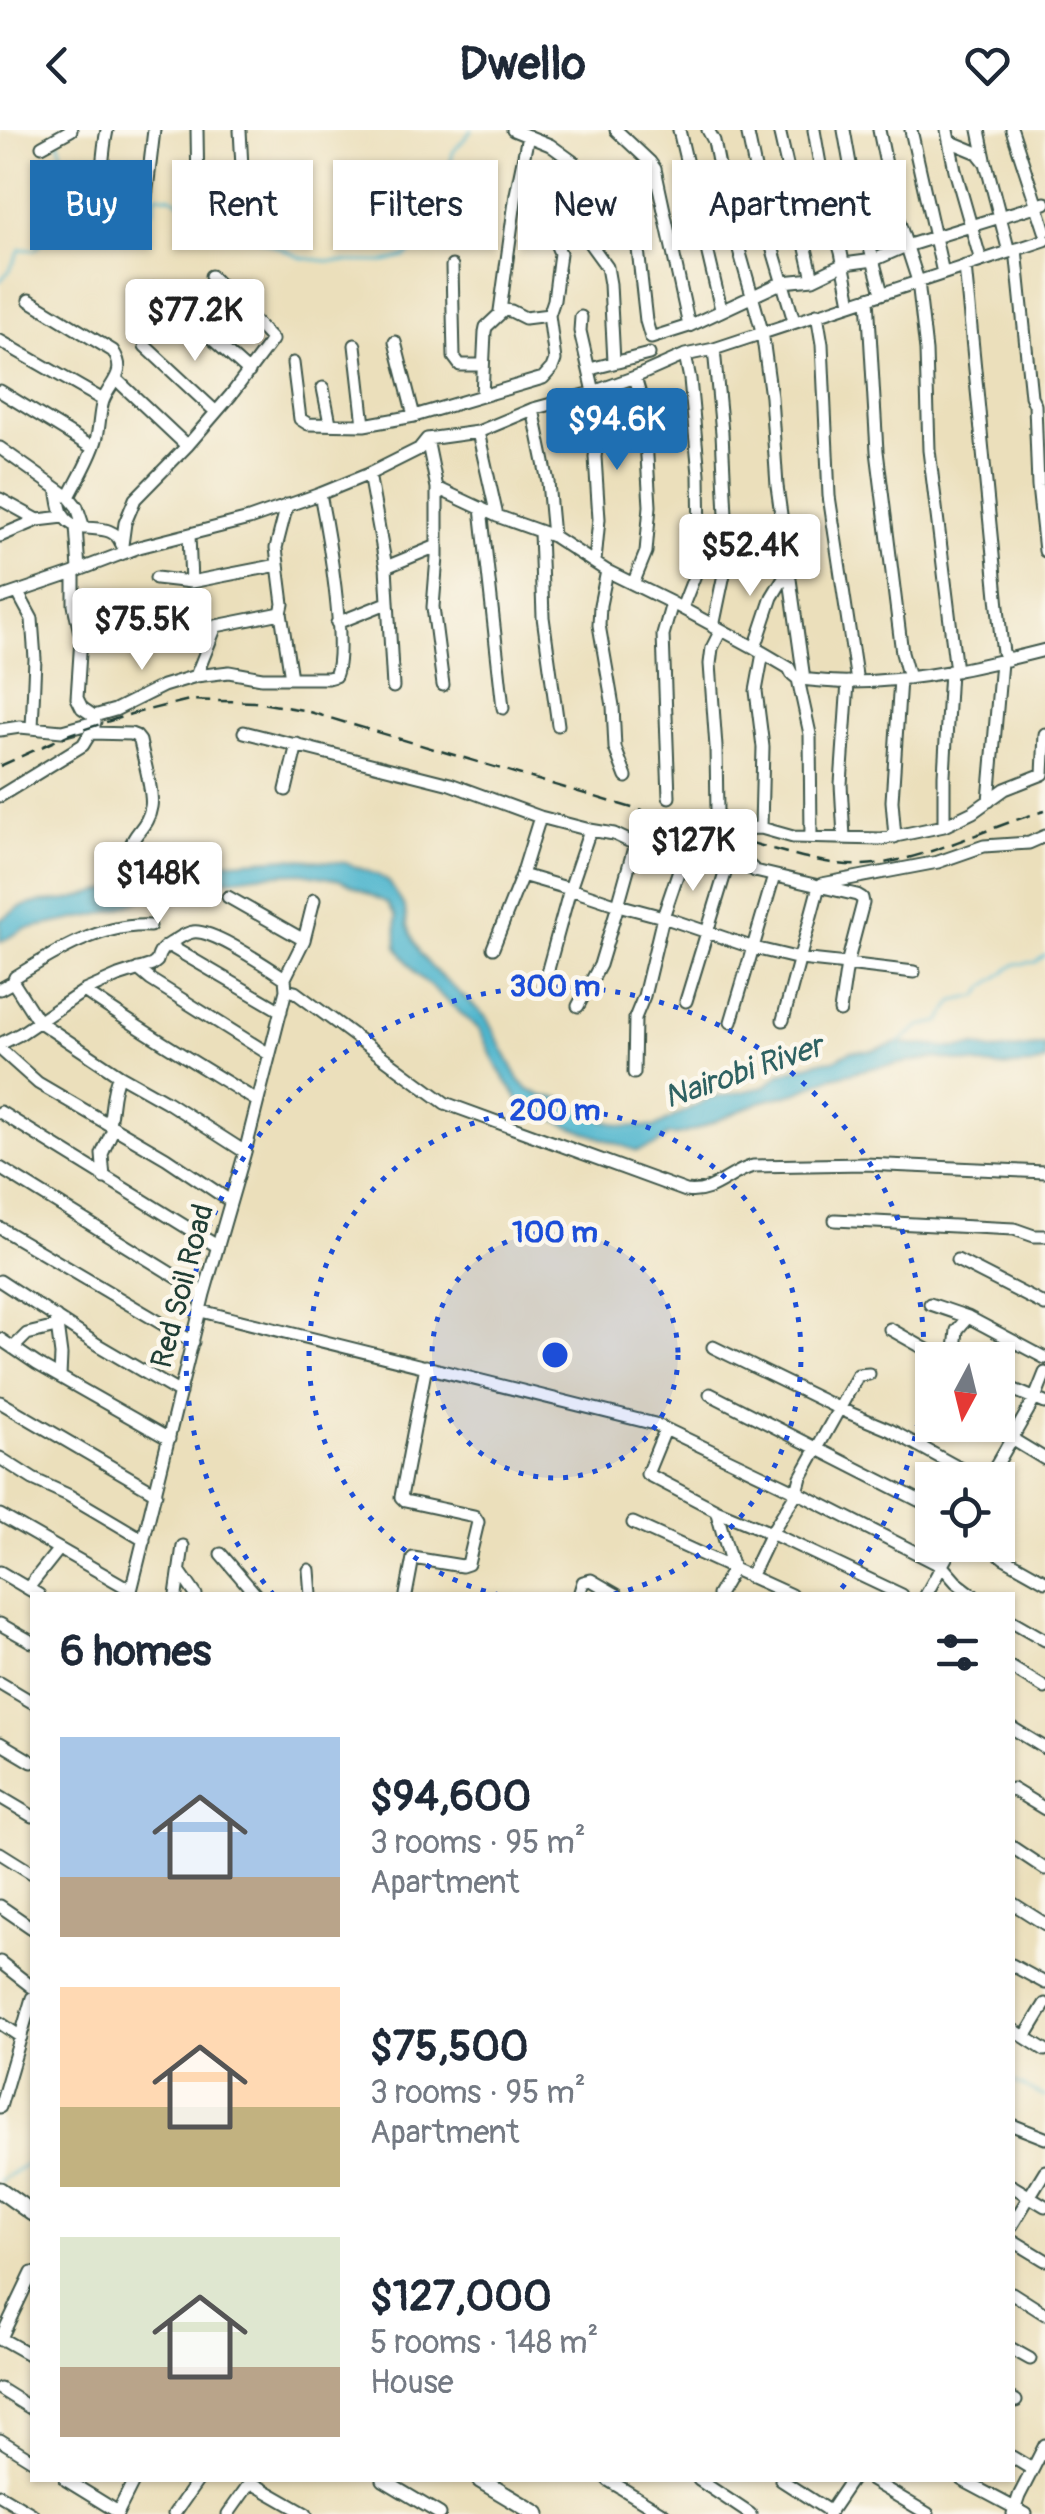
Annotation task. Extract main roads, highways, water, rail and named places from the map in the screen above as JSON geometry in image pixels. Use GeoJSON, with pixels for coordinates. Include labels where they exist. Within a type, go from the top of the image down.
{"type":"FeatureCollection","features":[{"type":"Feature","properties":{"kind":"main road"},"geometry":{"type":"LineString","coordinates":[[0,2190],[30,2212]]}},
{"type":"Feature","properties":{"kind":"main road"},"geometry":{"type":"LineString","coordinates":[[501,2485],[537,2514]]}},
{"type":"Feature","properties":{"kind":"water"},"geometry":{"type":"Polygon","coordinates":[[[287,858],[346,863],[389,882],[405,908],[407,925],[420,954],[486,1017],[520,1081],[542,1096],[565,1099],[595,1118],[624,1126],[655,1127],[708,1099],[764,1087],[780,1074],[834,1060],[851,1051],[871,1051],[898,1043],[976,1046],[996,1051],[1045,1045],[1045,1061],[999,1067],[936,1058],[871,1068],[760,1102],[695,1130],[668,1135],[656,1145],[637,1151],[568,1126],[520,1102],[498,1069],[479,1029],[416,974],[397,947],[396,916],[387,903],[340,880],[302,873],[257,875],[164,889],[119,909],[25,929],[0,942],[0,920],[21,907],[68,900],[118,887],[137,876],[215,860],[287,858]]]}},
{"type":"Feature","properties":{"kind":"waterway"},"geometry":{"type":"LineString","coordinates":[[0,281],[20,249],[35,250],[48,236],[70,225],[99,228],[153,210],[156,195],[171,197],[195,210],[217,213],[244,232],[302,258],[385,262],[405,257],[417,246],[426,202],[448,175],[453,152],[472,130]]}},
{"type":"Feature","properties":{"kind":"waterway"},"geometry":{"type":"LineString","coordinates":[[58,141],[64,160]]}},
{"type":"Feature","properties":{"kind":"waterway"},"geometry":{"type":"LineString","coordinates":[[899,1043],[920,1026],[940,1022],[954,1001],[978,996],[1016,964],[1036,962],[1045,955]]}},
{"type":"Feature","properties":{"kind":"waterway"},"geometry":{"type":"LineString","coordinates":[[1015,2082],[1045,2097]]}},
{"type":"Feature","properties":{"kind":"waterway"},"geometry":{"type":"LineString","coordinates":[[0,2181],[30,2161]]}},
{"type":"Feature","properties":{"kind":"railway"},"geometry":{"type":"LineString","coordinates":[[0,766],[70,734],[131,714],[189,700],[254,702],[303,710],[733,838],[838,864],[864,865],[916,856],[1045,811]]}},
{"type":"Feature","properties":{"kind":"water label","name":"Nairobi River"},"geometry":{"type":"Point","coordinates":[743,1071]}}]}
